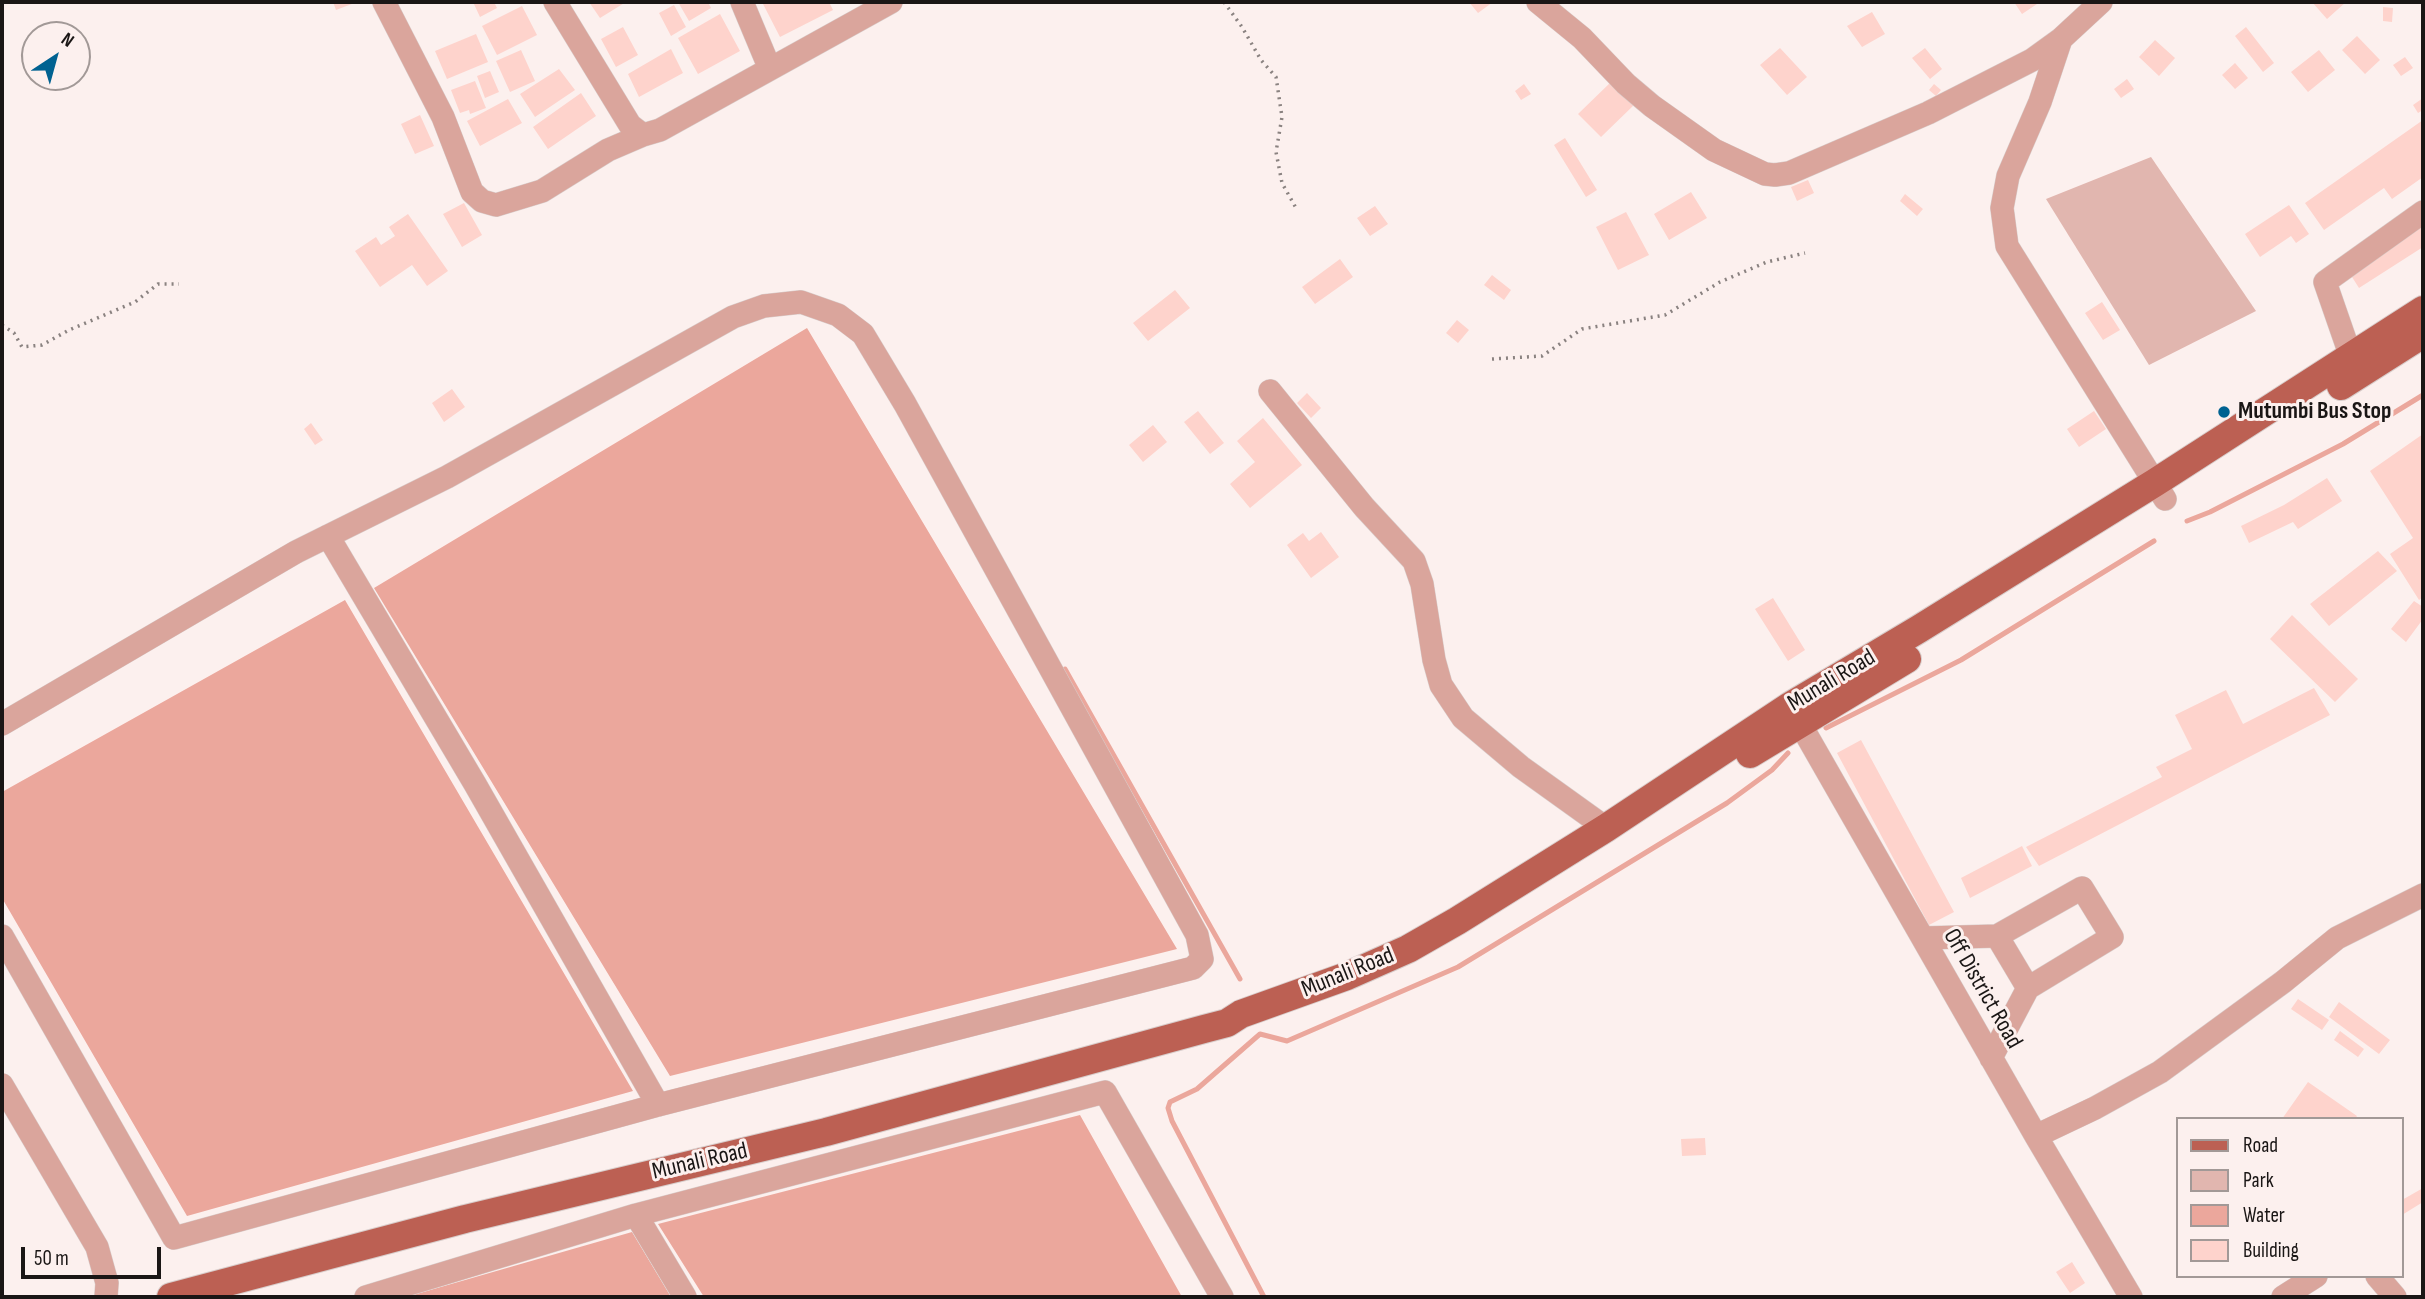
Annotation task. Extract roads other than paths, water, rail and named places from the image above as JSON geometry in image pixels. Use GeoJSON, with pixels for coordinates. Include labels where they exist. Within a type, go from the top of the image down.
{"type":"FeatureCollection","features":[{"type":"Feature","properties":{"kind":"main road","name":"Munali Road"},"geometry":{"type":"LineString","coordinates":[[2161,490],[2350,357],[2423,310]]}},
{"type":"Feature","properties":{"kind":"main road","name":"Munali Road"},"geometry":{"type":"LineString","coordinates":[[1227,1023],[1247,1026],[1352,988],[1414,961],[1795,714],[1919,629],[2161,490],[2423,334]]}},
{"type":"Feature","properties":{"kind":"main road","name":"Munali Road"},"geometry":{"type":"LineString","coordinates":[[171,1297],[465,1219],[826,1132],[1227,1023],[1241,1014],[1347,976],[1408,949],[1795,714]]}},
{"type":"Feature","properties":{"kind":"street"},"geometry":{"type":"LineString","coordinates":[[384,2],[443,117],[472,192],[482,201],[496,205],[542,191],[608,150],[660,130],[891,2]]}},
{"type":"Feature","properties":{"kind":"street"},"geometry":{"type":"LineString","coordinates":[[555,2],[630,125],[643,135]]}},
{"type":"Feature","properties":{"kind":"street"},"geometry":{"type":"LineString","coordinates":[[742,2],[770,69]]}},
{"type":"Feature","properties":{"kind":"street"},"geometry":{"type":"LineString","coordinates":[[1538,2],[1582,38],[1626,84],[1652,106],[1714,150],[1752,169],[1775,175],[1789,173],[1928,113],[2032,61],[2062,39],[2101,2]]}},
{"type":"Feature","properties":{"kind":"street"},"geometry":{"type":"LineString","coordinates":[[2062,39],[2040,102],[2008,176],[2002,208],[2007,246],[2161,490]]}},
{"type":"Feature","properties":{"kind":"street"},"geometry":{"type":"LineString","coordinates":[[2350,357],[2325,282],[2423,212]]}},
{"type":"Feature","properties":{"kind":"street"},"geometry":{"type":"LineString","coordinates":[[2,724],[284,559],[447,477],[733,317],[764,306],[801,302],[838,315],[863,334],[905,404],[1197,935],[1202,959],[1193,968],[658,1105],[174,1238],[2,936]]}},
{"type":"Feature","properties":{"kind":"street"},"geometry":{"type":"LineString","coordinates":[[1270,391],[1364,507],[1415,561],[1422,583],[1441,685],[1462,718],[1521,767],[1606,828]]}},
{"type":"Feature","properties":{"kind":"street"},"geometry":{"type":"LineString","coordinates":[[328,536],[489,808],[658,1105]]}},
{"type":"Feature","properties":{"kind":"street","name":"Off District Road"},"geometry":{"type":"LineString","coordinates":[[1795,714],[2131,1297]]}},
{"type":"Feature","properties":{"kind":"street"},"geometry":{"type":"LineString","coordinates":[[1923,938],[1997,936],[2082,888],[2112,937],[2028,988],[1992,1058]]}},
{"type":"Feature","properties":{"kind":"street"},"geometry":{"type":"LineString","coordinates":[[2036,1136],[2095,1108],[2160,1072],[2283,982],[2337,938],[2423,895]]}},
{"type":"Feature","properties":{"kind":"street"},"geometry":{"type":"LineString","coordinates":[[1997,936],[2028,988]]}},
{"type":"Feature","properties":{"kind":"street"},"geometry":{"type":"LineString","coordinates":[[2,1085],[97,1247],[107,1283],[106,1297]]}},
{"type":"Feature","properties":{"kind":"street"},"geometry":{"type":"LineString","coordinates":[[366,1297],[636,1215],[1105,1091],[1222,1297]]}},
{"type":"Feature","properties":{"kind":"street"},"geometry":{"type":"LineString","coordinates":[[636,1215],[685,1297]]}},
{"type":"Feature","properties":{"kind":"street"},"geometry":{"type":"LineString","coordinates":[[2283,1297],[2313,1278]]}},
{"type":"Feature","properties":{"kind":"street"},"geometry":{"type":"LineString","coordinates":[[2379,1278],[2395,1297]]}},
{"type":"Feature","properties":{"kind":"water"},"geometry":{"type":"Polygon","coordinates":[[[807,328],[1177,949],[670,1076],[374,588],[807,328]]]}},
{"type":"Feature","properties":{"kind":"water"},"geometry":{"type":"Polygon","coordinates":[[[345,600],[633,1091],[187,1216],[2,898],[2,792],[345,600]]]}},
{"type":"Feature","properties":{"kind":"water"},"geometry":{"type":"Polygon","coordinates":[[[1080,1115],[1182,1297],[704,1297],[658,1224],[1080,1115]]]}},
{"type":"Feature","properties":{"kind":"water"},"geometry":{"type":"Polygon","coordinates":[[[632,1232],[671,1297],[406,1297],[632,1232]]]}},
{"type":"Feature","properties":{"kind":"waterway"},"geometry":{"type":"LineString","coordinates":[[2187,521],[2210,512],[2343,444],[2423,395]]}},
{"type":"Feature","properties":{"kind":"waterway"},"geometry":{"type":"LineString","coordinates":[[1826,728],[1961,660],[2154,541]]}},
{"type":"Feature","properties":{"kind":"waterway"},"geometry":{"type":"LineString","coordinates":[[1065,669],[1240,979]]}},
{"type":"Feature","properties":{"kind":"waterway"},"geometry":{"type":"LineString","coordinates":[[1264,1297],[1172,1121],[1168,1108],[1170,1102],[1197,1089],[1260,1034],[1287,1041],[1458,967],[1727,803],[1772,770],[1788,753]]}},
{"type":"Feature","properties":{"kind":"place","name":"Mutumbi Bus Stop"},"geometry":{"type":"Point","coordinates":[2224,412]}}]}
